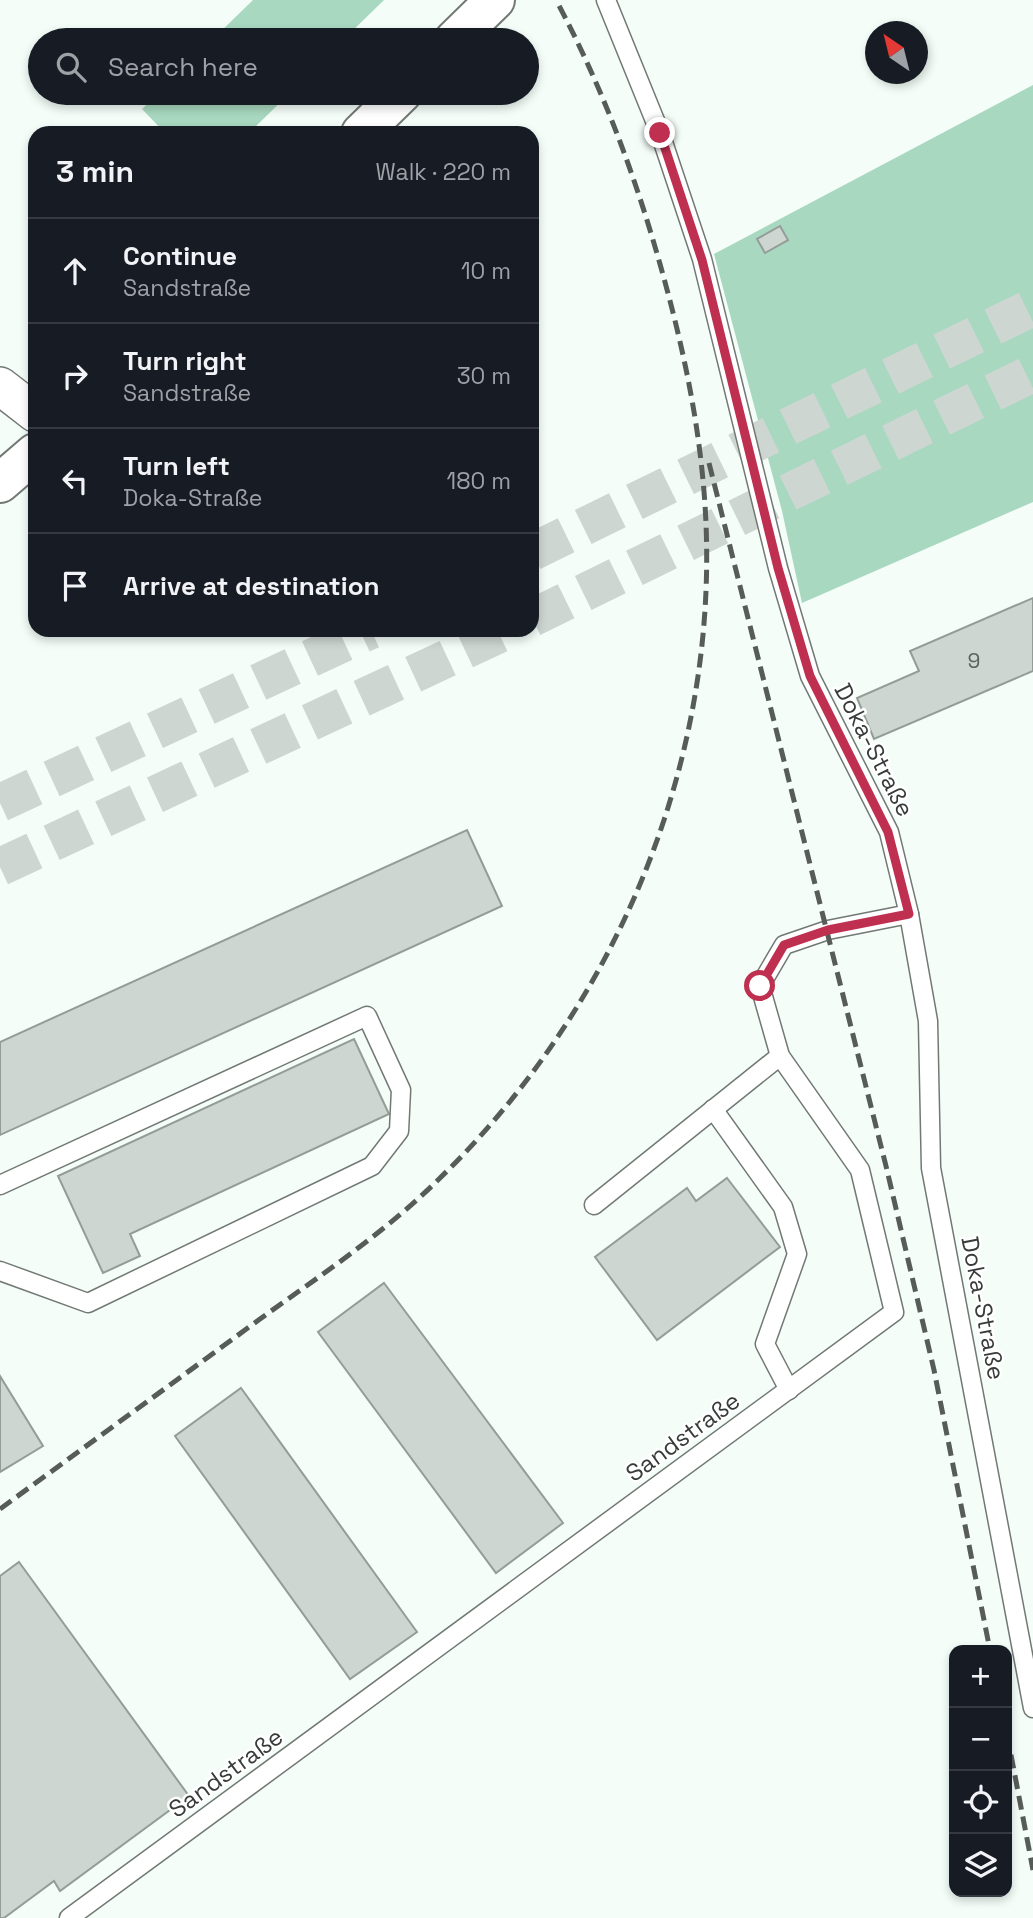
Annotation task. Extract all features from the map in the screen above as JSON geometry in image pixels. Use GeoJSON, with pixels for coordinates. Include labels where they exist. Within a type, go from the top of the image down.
{"type":"FeatureCollection","features":[{"type":"Feature","properties":{"kind":"main road"},"geometry":{"type":"LineString","coordinates":[[466,28],[495,0]]}},
{"type":"Feature","properties":{"kind":"main road"},"geometry":{"type":"LineString","coordinates":[[368,126],[389,105]]}},
{"type":"Feature","properties":{"kind":"main road"},"geometry":{"type":"LineString","coordinates":[[0,483],[28,459]]}},
{"type":"Feature","properties":{"kind":"street"},"geometry":{"type":"LineString","coordinates":[[0,386],[28,408]]}},
{"type":"Feature","properties":{"kind":"lane","name":"Doka-Straße"},"geometry":{"type":"LineString","coordinates":[[606,0],[660,133],[702,260],[778,568],[810,676],[888,832],[909,914],[928,1021],[932,1168],[1033,1708]]}},
{"type":"Feature","properties":{"kind":"lane","name":"Sandstraße"},"geometry":{"type":"LineString","coordinates":[[69,1918],[894,1312],[860,1170],[780,1056],[760,986],[784,945],[828,930],[909,914]]}},
{"type":"Feature","properties":{"kind":"lane"},"geometry":{"type":"LineString","coordinates":[[0,1185],[367,1016],[401,1090],[399,1131],[372,1166],[88,1303],[0,1271]]}},
{"type":"Feature","properties":{"kind":"lane"},"geometry":{"type":"LineString","coordinates":[[594,1205],[780,1056]]}},
{"type":"Feature","properties":{"kind":"lane"},"geometry":{"type":"LineString","coordinates":[[713,1109],[783,1206],[797,1254],[765,1344],[789,1390]]}},
{"type":"Feature","properties":{"kind":"green space"},"geometry":{"type":"Polygon","coordinates":[[[253,0],[384,0],[355,28],[224,28],[253,0]]]}},
{"type":"Feature","properties":{"kind":"green space"},"geometry":{"type":"Polygon","coordinates":[[[1033,85],[1033,502],[802,603],[782,511],[714,254],[1033,85]]]}},
{"type":"Feature","properties":{"kind":"green space"},"geometry":{"type":"Polygon","coordinates":[[[146,105],[278,105],[256,126],[158,126],[142,109],[146,105]]]}},
{"type":"Feature","properties":{"kind":"building"},"geometry":{"type":"Polygon","coordinates":[[[780,226],[788,240],[765,253],[757,239],[780,226]]]}},
{"type":"Feature","properties":{"kind":"building"},"geometry":{"type":"Polygon","coordinates":[[[1033,598],[1033,671],[874,739],[857,698],[919,671],[910,651],[1033,598]]]}},
{"type":"Feature","properties":{"kind":"building"},"geometry":{"type":"Polygon","coordinates":[[[467,830],[502,906],[0,1135],[0,1042],[467,830]]]}},
{"type":"Feature","properties":{"kind":"building"},"geometry":{"type":"Polygon","coordinates":[[[354,1039],[389,1114],[130,1234],[140,1256],[103,1273],[58,1176],[354,1039]]]}},
{"type":"Feature","properties":{"kind":"building"},"geometry":{"type":"Polygon","coordinates":[[[727,1178],[780,1247],[657,1340],[595,1257],[687,1188],[696,1201],[727,1178]]]}},
{"type":"Feature","properties":{"kind":"building"},"geometry":{"type":"Polygon","coordinates":[[[384,1283],[563,1523],[496,1573],[318,1332],[384,1283]]]}},
{"type":"Feature","properties":{"kind":"building"},"geometry":{"type":"Polygon","coordinates":[[[0,1376],[43,1446],[0,1472],[0,1376]]]}},
{"type":"Feature","properties":{"kind":"building"},"geometry":{"type":"Polygon","coordinates":[[[241,1388],[417,1632],[350,1679],[175,1436],[241,1388]]]}},
{"type":"Feature","properties":{"kind":"building"},"geometry":{"type":"Polygon","coordinates":[[[19,1562],[189,1796],[60,1891],[54,1881],[4,1918],[0,1918],[0,1576],[19,1562]]]}},
{"type":"Feature","properties":{"kind":"tunnel"},"geometry":{"type":"LineString","coordinates":[[539,549],[1033,307]]}},
{"type":"Feature","properties":{"kind":"tunnel"},"geometry":{"type":"LineString","coordinates":[[539,615],[1033,373]]}},
{"type":"Feature","properties":{"kind":"tunnel"},"geometry":{"type":"LineString","coordinates":[[0,803],[356,637]]}},
{"type":"Feature","properties":{"kind":"tunnel"},"geometry":{"type":"LineString","coordinates":[[0,867],[493,637]]}},
{"type":"Feature","properties":{"kind":"railway"},"geometry":{"type":"LineString","coordinates":[[0,1509],[353,1252],[398,1217],[440,1178],[505,1107],[563,1029],[611,946],[650,859],[680,767],[698,673],[706,577],[703,480],[681,344],[650,230],[628,162],[602,96],[556,0]]}},
{"type":"Feature","properties":{"kind":"railway"},"geometry":{"type":"LineString","coordinates":[[709,463],[886,1166],[934,1370],[989,1645]]}},
{"type":"Feature","properties":{"kind":"railway"},"geometry":{"type":"LineString","coordinates":[[1012,1760],[1033,1870]]}},
{"type":"Feature","properties":{"kind":"route"},"geometry":{"type":"LineString","coordinates":[[660,133],[702,260],[778,568],[810,676],[888,832],[909,914],[828,930],[784,945],[760,986]]}}]}
